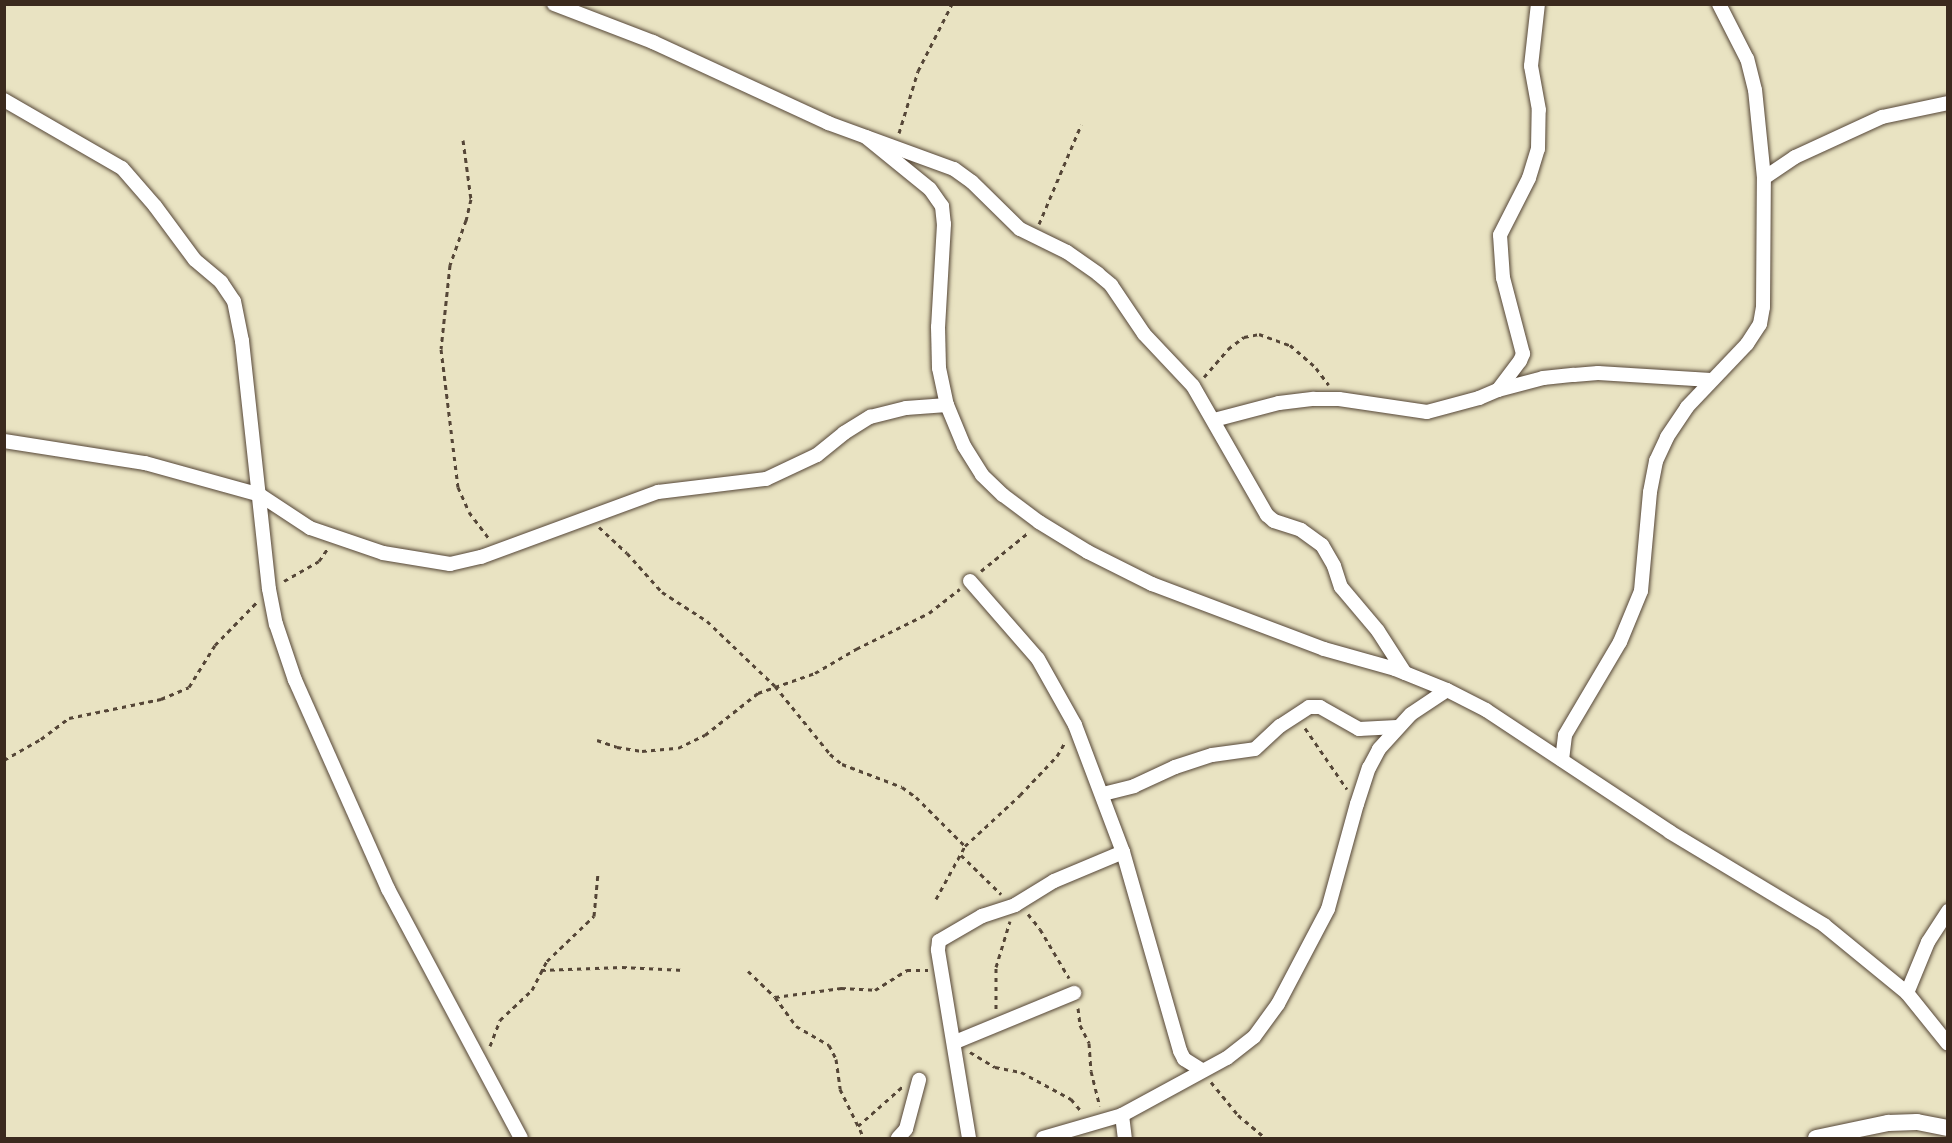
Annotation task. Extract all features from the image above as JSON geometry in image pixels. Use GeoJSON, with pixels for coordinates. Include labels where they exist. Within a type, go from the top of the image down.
{"type":"FeatureCollection","features":[{"type":"Feature","properties":{"kind":"street"},"geometry":{"type":"LineString","coordinates":[[554,4],[653,42],[828,123],[943,164],[972,182],[1008,218],[1034,236],[1068,252],[1111,285],[1144,334],[1193,387],[1267,515],[1274,521],[1301,530],[1322,545],[1334,566],[1341,587],[1378,631],[1405,673]]}},
{"type":"Feature","properties":{"kind":"street"},"geometry":{"type":"LineString","coordinates":[[1498,390],[1520,362],[1523,354],[1503,278],[1500,236],[1529,177],[1538,149],[1539,110],[1531,66],[1538,4]]}},
{"type":"Feature","properties":{"kind":"street"},"geometry":{"type":"LineString","coordinates":[[1562,760],[1565,735],[1620,642],[1641,591],[1646,520],[1656,461],[1678,418],[1747,344],[1760,324],[1764,287],[1764,178],[1755,90],[1747,59],[1719,4]]}},
{"type":"Feature","properties":{"kind":"street"},"geometry":{"type":"LineString","coordinates":[[4,100],[122,168],[155,206],[195,260],[221,282],[234,301],[242,341],[269,589],[276,624],[295,680],[355,819],[393,899],[485,1075],[507,1108],[521,1138]]}},
{"type":"Feature","properties":{"kind":"street"},"geometry":{"type":"LineString","coordinates":[[1764,178],[1795,156],[1882,117],[1947,103]]}},
{"type":"Feature","properties":{"kind":"street"},"geometry":{"type":"LineString","coordinates":[[866,137],[930,189],[942,206],[944,224],[938,327],[939,368],[947,405],[964,446],[982,475],[1039,522],[1088,552],[1152,584],[1324,649],[1405,673],[1447,690],[1486,710],[1670,832],[1824,925],[1907,993],[1947,1044]]}},
{"type":"Feature","properties":{"kind":"street"},"geometry":{"type":"LineString","coordinates":[[1214,420],[1279,403],[1339,399],[1427,412],[1543,378],[1598,373],[1711,380]]}},
{"type":"Feature","properties":{"kind":"street"},"geometry":{"type":"LineString","coordinates":[[4,441],[146,463],[260,495],[310,528],[383,554],[438,564],[462,562],[658,492],[766,479],[817,455],[844,433],[870,417],[906,408],[947,405]]}},
{"type":"Feature","properties":{"kind":"street"},"geometry":{"type":"LineString","coordinates":[[970,580],[1038,659],[1075,725],[1123,852],[1180,1051],[1184,1059],[1203,1071]]}},
{"type":"Feature","properties":{"kind":"street"},"geometry":{"type":"LineString","coordinates":[[1043,1138],[1122,1115],[1227,1058],[1254,1037],[1278,1004],[1328,909],[1357,804],[1369,768],[1379,749],[1397,727],[1424,704],[1447,690]]}},
{"type":"Feature","properties":{"kind":"street"},"geometry":{"type":"LineString","coordinates":[[1102,794],[1134,786],[1175,767],[1212,755],[1255,749],[1295,714],[1315,706],[1359,729],[1397,727]]}},
{"type":"Feature","properties":{"kind":"street"},"geometry":{"type":"LineString","coordinates":[[969,1138],[939,941],[982,916],[1013,910],[1054,881],[1123,852]]}},
{"type":"Feature","properties":{"kind":"street"},"geometry":{"type":"LineString","coordinates":[[1907,993],[1928,942],[1947,911]]}},
{"type":"Feature","properties":{"kind":"street"},"geometry":{"type":"LineString","coordinates":[[955,1042],[1074,993]]}},
{"type":"Feature","properties":{"kind":"street"},"geometry":{"type":"LineString","coordinates":[[898,1138],[906,1129],[919,1080]]}},
{"type":"Feature","properties":{"kind":"street"},"geometry":{"type":"LineString","coordinates":[[1122,1115],[1125,1138]]}},
{"type":"Feature","properties":{"kind":"street"},"geometry":{"type":"LineString","coordinates":[[1816,1138],[1888,1123],[1917,1122],[1947,1128]]}},
{"type":"Feature","properties":{"kind":"path"},"geometry":{"type":"LineString","coordinates":[[907,151],[900,139],[900,126],[918,71],[952,4]]}},
{"type":"Feature","properties":{"kind":"path"},"geometry":{"type":"LineString","coordinates":[[1034,236],[1081,125]]}},
{"type":"Feature","properties":{"kind":"path"},"geometry":{"type":"LineString","coordinates":[[463,140],[471,199],[450,265],[441,349],[458,487],[469,512],[499,549]]}},
{"type":"Feature","properties":{"kind":"path"},"geometry":{"type":"LineString","coordinates":[[1193,387],[1228,349],[1244,337],[1259,334],[1290,345],[1316,368],[1339,399]]}},
{"type":"Feature","properties":{"kind":"path"},"geometry":{"type":"LineString","coordinates":[[590,517],[662,592],[707,621],[775,686],[812,734],[842,764],[909,792],[965,846]]}},
{"type":"Feature","properties":{"kind":"path"},"geometry":{"type":"LineString","coordinates":[[597,740],[617,747],[642,751],[678,748],[705,735],[754,696],[775,686],[815,673],[856,649],[929,613],[1024,538],[1039,522]]}},
{"type":"Feature","properties":{"kind":"path"},"geometry":{"type":"LineString","coordinates":[[4,760],[41,739],[69,718],[161,699],[189,687],[214,645],[269,589],[319,561],[334,537]]}},
{"type":"Feature","properties":{"kind":"path"},"geometry":{"type":"LineString","coordinates":[[1295,714],[1357,804]]}},
{"type":"Feature","properties":{"kind":"path"},"geometry":{"type":"LineString","coordinates":[[936,899],[965,846],[1020,795],[1057,756],[1075,725]]}},
{"type":"Feature","properties":{"kind":"path"},"geometry":{"type":"LineString","coordinates":[[961,855],[1013,910],[996,967],[997,1025]]}},
{"type":"Feature","properties":{"kind":"path"},"geometry":{"type":"LineString","coordinates":[[485,1075],[494,1032],[500,1020],[532,990],[541,970],[594,916],[598,873]]}},
{"type":"Feature","properties":{"kind":"path"},"geometry":{"type":"LineString","coordinates":[[541,970],[622,967],[684,970]]}},
{"type":"Feature","properties":{"kind":"path"},"geometry":{"type":"LineString","coordinates":[[775,997],[841,988],[875,990],[897,974],[917,968],[930,970],[943,978]]}},
{"type":"Feature","properties":{"kind":"path"},"geometry":{"type":"LineString","coordinates":[[748,971],[775,997],[796,1026],[829,1045],[833,1052],[840,1089],[864,1138]]}},
{"type":"Feature","properties":{"kind":"path"},"geometry":{"type":"LineString","coordinates":[[955,1042],[995,1067],[1021,1072],[1071,1099],[1090,1126]]}},
{"type":"Feature","properties":{"kind":"path"},"geometry":{"type":"LineString","coordinates":[[1203,1071],[1233,1109],[1266,1138]]}}]}
